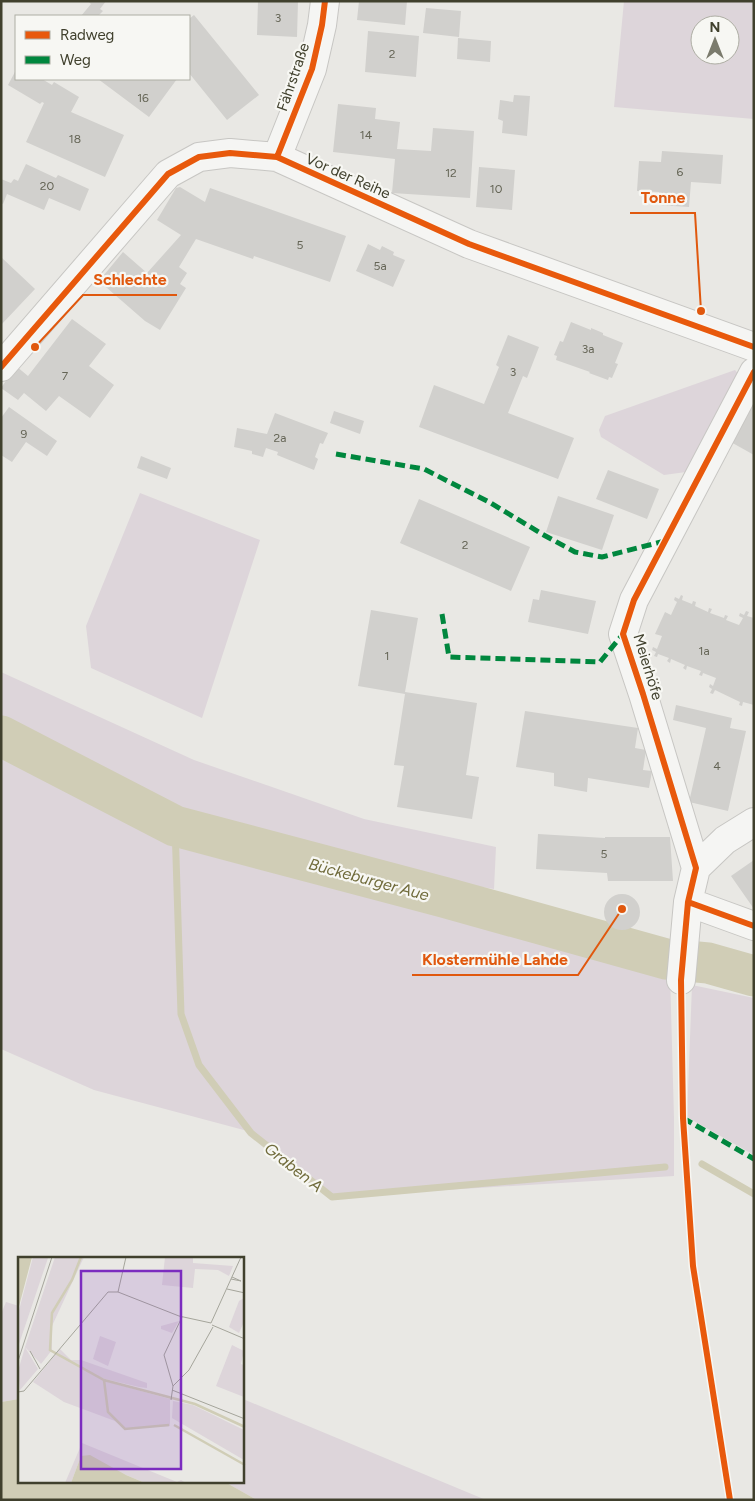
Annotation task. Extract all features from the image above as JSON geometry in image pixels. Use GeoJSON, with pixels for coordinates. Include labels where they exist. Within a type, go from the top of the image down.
{"type":"FeatureCollection","features":[{"type":"Feature","properties":{"kind":"street","name":"Fährstraße"},"geometry":{"type":"LineString","coordinates":[[277,158],[312,69],[322,25],[325,1]]}},
{"type":"Feature","properties":{"kind":"street","name":"Vor der Reihe"},"geometry":{"type":"LineString","coordinates":[[1,367],[168,174],[198,158],[230,153],[277,158],[469,244],[754,347]]}},
{"type":"Feature","properties":{"kind":"street","name":"Meierhöfe"},"geometry":{"type":"LineString","coordinates":[[696,868],[623,634],[634,600],[754,372]]}},
{"type":"Feature","properties":{"kind":"street"},"geometry":{"type":"LineString","coordinates":[[681,980],[688,902],[696,868],[725,840],[754,822]]}},
{"type":"Feature","properties":{"kind":"street"},"geometry":{"type":"LineString","coordinates":[[688,902],[754,926]]}},
{"type":"Feature","properties":{"kind":"shaded area"},"geometry":{"type":"Polygon","coordinates":[[[624,1],[754,1],[754,119],[614,107],[624,1]]]}},
{"type":"Feature","properties":{"kind":"shaded area"},"geometry":{"type":"Polygon","coordinates":[[[735,370],[739,375],[686,472],[664,475],[601,437],[599,430],[605,416],[735,370]]]}},
{"type":"Feature","properties":{"kind":"shaded area"},"geometry":{"type":"Polygon","coordinates":[[[140,493],[260,540],[202,718],[91,668],[86,626],[140,493]]]}},
{"type":"Feature","properties":{"kind":"shaded area"},"geometry":{"type":"Polygon","coordinates":[[[1,672],[194,760],[364,819],[496,847],[494,889],[434,879],[176,821],[1,734],[1,672]]]}},
{"type":"Feature","properties":{"kind":"shaded area"},"geometry":{"type":"Polygon","coordinates":[[[1,739],[183,834],[476,912],[630,966],[670,973],[674,1176],[332,1197],[255,1133],[94,1090],[1,1049],[1,739]]]}},
{"type":"Feature","properties":{"kind":"shaded area"},"geometry":{"type":"Polygon","coordinates":[[[692,985],[754,998],[754,1155],[687,1117],[692,985]]]}},
{"type":"Feature","properties":{"kind":"shaded area"},"geometry":{"type":"Polygon","coordinates":[[[6,1302],[18,1306],[18,1399],[1,1402],[1,1314],[6,1302]]]}},
{"type":"Feature","properties":{"kind":"shaded area"},"geometry":{"type":"Polygon","coordinates":[[[18,1399],[18,1484],[229,1484],[257,1500],[1,1500],[1,1402],[18,1399]]]}},
{"type":"Feature","properties":{"kind":"shaded area"},"geometry":{"type":"Polygon","coordinates":[[[244,1399],[486,1500],[257,1500],[229,1484],[244,1484],[244,1399]]]}},
{"type":"Feature","properties":{"kind":"building"},"geometry":{"type":"Polygon","coordinates":[[[88,1],[106,1],[100,9],[103,11],[99,15],[82,15],[91,4],[88,1]]]}},
{"type":"Feature","properties":{"kind":"building"},"geometry":{"type":"Polygon","coordinates":[[[258,1],[298,1],[297,37],[257,35],[258,1]]]}},
{"type":"Feature","properties":{"kind":"building"},"geometry":{"type":"Polygon","coordinates":[[[359,1],[407,1],[405,25],[357,20],[359,1]]]}},
{"type":"Feature","properties":{"kind":"building"},"geometry":{"type":"Polygon","coordinates":[[[426,8],[461,11],[459,37],[423,33],[426,8]]]}},
{"type":"Feature","properties":{"kind":"building"},"geometry":{"type":"Polygon","coordinates":[[[194,15],[259,95],[227,120],[190,74],[190,18],[194,15]]]}},
{"type":"Feature","properties":{"kind":"building"},"geometry":{"type":"Polygon","coordinates":[[[368,31],[419,36],[416,77],[365,72],[368,31]]]}},
{"type":"Feature","properties":{"kind":"building"},"geometry":{"type":"Polygon","coordinates":[[[458,38],[491,41],[490,62],[457,59],[458,38]]]}},
{"type":"Feature","properties":{"kind":"building"},"geometry":{"type":"Polygon","coordinates":[[[15,72],[15,80],[44,80],[52,85],[54,82],[79,97],[71,112],[124,135],[105,177],[26,142],[44,103],[40,104],[8,85],[15,72]]]}},
{"type":"Feature","properties":{"kind":"building"},"geometry":{"type":"Polygon","coordinates":[[[99,80],[176,80],[149,117],[99,80]]]}},
{"type":"Feature","properties":{"kind":"building"},"geometry":{"type":"Polygon","coordinates":[[[514,95],[530,96],[527,136],[502,133],[503,121],[498,119],[500,100],[513,102],[514,95]]]}},
{"type":"Feature","properties":{"kind":"building"},"geometry":{"type":"Polygon","coordinates":[[[338,104],[376,108],[375,119],[400,122],[397,149],[431,151],[433,128],[474,131],[470,198],[392,193],[395,159],[333,152],[338,104]]]}},
{"type":"Feature","properties":{"kind":"building"},"geometry":{"type":"Polygon","coordinates":[[[662,151],[723,155],[721,184],[691,182],[689,207],[658,205],[659,192],[637,191],[639,161],[661,162],[662,151]]]}},
{"type":"Feature","properties":{"kind":"building"},"geometry":{"type":"Polygon","coordinates":[[[26,164],[56,178],[58,175],[89,189],[80,211],[49,198],[44,210],[7,194],[3,204],[1,203],[1,179],[11,183],[14,179],[18,181],[26,164]]]}},
{"type":"Feature","properties":{"kind":"building"},"geometry":{"type":"Polygon","coordinates":[[[479,167],[515,170],[512,210],[476,207],[479,167]]]}},
{"type":"Feature","properties":{"kind":"building"},"geometry":{"type":"Polygon","coordinates":[[[180,187],[205,202],[210,188],[346,236],[330,282],[254,256],[253,259],[196,239],[179,267],[187,273],[180,284],[186,288],[160,330],[145,321],[99,281],[123,252],[147,273],[181,235],[157,220],[176,188],[180,187]]]}},
{"type":"Feature","properties":{"kind":"building"},"geometry":{"type":"Polygon","coordinates":[[[368,244],[380,250],[382,246],[394,252],[393,255],[405,260],[393,287],[356,271],[368,244]]]}},
{"type":"Feature","properties":{"kind":"building"},"geometry":{"type":"Polygon","coordinates":[[[1,257],[35,289],[1,325],[1,257]]]}},
{"type":"Feature","properties":{"kind":"building"},"geometry":{"type":"Polygon","coordinates":[[[72,319],[106,344],[89,366],[114,385],[90,418],[59,396],[46,411],[24,393],[18,400],[1,388],[16,366],[28,376],[72,319]]]}},
{"type":"Feature","properties":{"kind":"building"},"geometry":{"type":"Polygon","coordinates":[[[571,322],[591,330],[591,328],[623,343],[615,363],[618,364],[612,378],[609,377],[608,380],[556,360],[557,356],[554,355],[560,341],[563,342],[571,322]]]}},
{"type":"Feature","properties":{"kind":"building"},"geometry":{"type":"Polygon","coordinates":[[[508,335],[539,347],[527,378],[523,376],[508,413],[574,438],[558,479],[419,427],[434,385],[484,404],[499,367],[496,365],[508,335]]]}},
{"type":"Feature","properties":{"kind":"building"},"geometry":{"type":"Polygon","coordinates":[[[754,401],[754,455],[729,441],[754,401]]]}},
{"type":"Feature","properties":{"kind":"building"},"geometry":{"type":"Polygon","coordinates":[[[9,407],[57,441],[47,456],[26,442],[12,462],[1,455],[1,418],[9,407]]]}},
{"type":"Feature","properties":{"kind":"building"},"geometry":{"type":"Polygon","coordinates":[[[334,411],[364,421],[360,434],[330,423],[334,411]]]}},
{"type":"Feature","properties":{"kind":"building"},"geometry":{"type":"Polygon","coordinates":[[[275,413],[328,433],[323,444],[320,443],[315,457],[318,459],[314,470],[277,455],[278,452],[266,448],[263,457],[252,454],[252,451],[234,447],[237,428],[267,434],[275,413]]]}},
{"type":"Feature","properties":{"kind":"building"},"geometry":{"type":"Polygon","coordinates":[[[141,456],[171,468],[167,479],[137,468],[141,456]]]}},
{"type":"Feature","properties":{"kind":"building"},"geometry":{"type":"Polygon","coordinates":[[[608,470],[659,489],[647,519],[596,499],[608,470]]]}},
{"type":"Feature","properties":{"kind":"building"},"geometry":{"type":"Polygon","coordinates":[[[558,496],[614,515],[602,550],[546,532],[558,496]]]}},
{"type":"Feature","properties":{"kind":"building"},"geometry":{"type":"Polygon","coordinates":[[[419,499],[530,547],[511,591],[400,543],[419,499]]]}},
{"type":"Feature","properties":{"kind":"building"},"geometry":{"type":"Polygon","coordinates":[[[541,590],[596,601],[588,634],[528,622],[533,599],[539,600],[541,590]]]}},
{"type":"Feature","properties":{"kind":"building"},"geometry":{"type":"Polygon","coordinates":[[[681,595],[683,596],[682,600],[692,604],[693,601],[696,602],[695,606],[708,612],[709,608],[712,609],[710,613],[724,618],[725,615],[728,616],[726,620],[739,625],[743,618],[739,616],[740,613],[744,615],[746,611],[749,612],[747,616],[754,618],[754,705],[743,702],[742,706],[739,705],[740,702],[715,690],[713,694],[710,693],[712,689],[709,687],[710,684],[713,686],[716,678],[703,673],[702,676],[699,675],[701,671],[687,666],[686,670],[683,668],[685,665],[671,659],[670,663],[667,661],[669,658],[658,654],[657,657],[654,656],[656,652],[652,650],[653,647],[657,649],[662,636],[655,634],[665,612],[671,615],[677,602],[674,600],[675,597],[679,599],[681,595]]]}},
{"type":"Feature","properties":{"kind":"building"},"geometry":{"type":"Polygon","coordinates":[[[371,610],[418,618],[405,692],[477,703],[466,775],[479,777],[472,819],[397,807],[404,766],[394,765],[405,694],[358,686],[371,610]]]}},
{"type":"Feature","properties":{"kind":"building"},"geometry":{"type":"Polygon","coordinates":[[[676,705],[732,718],[730,728],[746,731],[728,811],[689,802],[706,728],[673,720],[676,705]]]}},
{"type":"Feature","properties":{"kind":"building"},"geometry":{"type":"Polygon","coordinates":[[[525,711],[638,728],[635,748],[646,750],[643,770],[652,771],[649,788],[588,778],[587,792],[554,786],[554,773],[516,767],[525,711]]]}},
{"type":"Feature","properties":{"kind":"building"},"geometry":{"type":"Polygon","coordinates":[[[538,834],[605,838],[670,837],[673,881],[608,881],[607,873],[536,869],[538,834]]]}},
{"type":"Feature","properties":{"kind":"building"},"geometry":{"type":"Polygon","coordinates":[[[754,860],[754,909],[731,876],[754,860]]]}},
{"type":"Feature","properties":{"kind":"building"},"geometry":{"type":"Polygon","coordinates":[[[622,894],[635,899],[640,912],[635,925],[622,930],[609,925],[604,912],[609,899],[622,894]]]}},
{"type":"Feature","properties":{"kind":"waterway","name":"Bückeburger Aue"},"geometry":{"type":"LineString","coordinates":[[1,736],[175,826],[443,897],[666,959],[708,963],[754,976]]}},
{"type":"Feature","properties":{"kind":"waterway","name":"Graben A"},"geometry":{"type":"LineString","coordinates":[[175,826],[181,1014],[199,1065],[251,1133],[332,1197],[665,1167]]}},
{"type":"Feature","properties":{"kind":"waterway","name":"Graben A"},"geometry":{"type":"LineString","coordinates":[[702,1164],[754,1194]]}},
{"type":"Feature","properties":{"kind":"marked path"},"geometry":{"type":"LineString","coordinates":[[336,454],[424,469],[489,502],[575,552],[602,557],[665,541]]}},
{"type":"Feature","properties":{"kind":"marked path"},"geometry":{"type":"LineString","coordinates":[[442,614],[449,657],[600,662],[623,634]]}},
{"type":"Feature","properties":{"kind":"marked path"},"geometry":{"type":"LineString","coordinates":[[683,1118],[754,1159]]}},
{"type":"Feature","properties":{"kind":"cycle path"},"geometry":{"type":"LineString","coordinates":[[277,157],[312,69],[322,25],[325,1]]}},
{"type":"Feature","properties":{"kind":"cycle path"},"geometry":{"type":"LineString","coordinates":[[1,367],[168,174],[199,157],[230,153],[277,157],[469,244],[754,347]]}},
{"type":"Feature","properties":{"kind":"cycle path"},"geometry":{"type":"LineString","coordinates":[[730,1500],[693,1266],[683,1118],[681,980],[688,902],[696,868],[623,634],[634,600],[754,372]]}},
{"type":"Feature","properties":{"kind":"cycle path"},"geometry":{"type":"LineString","coordinates":[[688,902],[754,926]]}},
{"type":"Feature","properties":{"kind":"place","name":"Tonne"},"geometry":{"type":"Point","coordinates":[701,311]}},
{"type":"Feature","properties":{"kind":"place","name":"Schlechte"},"geometry":{"type":"Point","coordinates":[35,347]}},
{"type":"Feature","properties":{"kind":"place","name":"Klostermühle Lahde"},"geometry":{"type":"Point","coordinates":[622,909]}}]}
